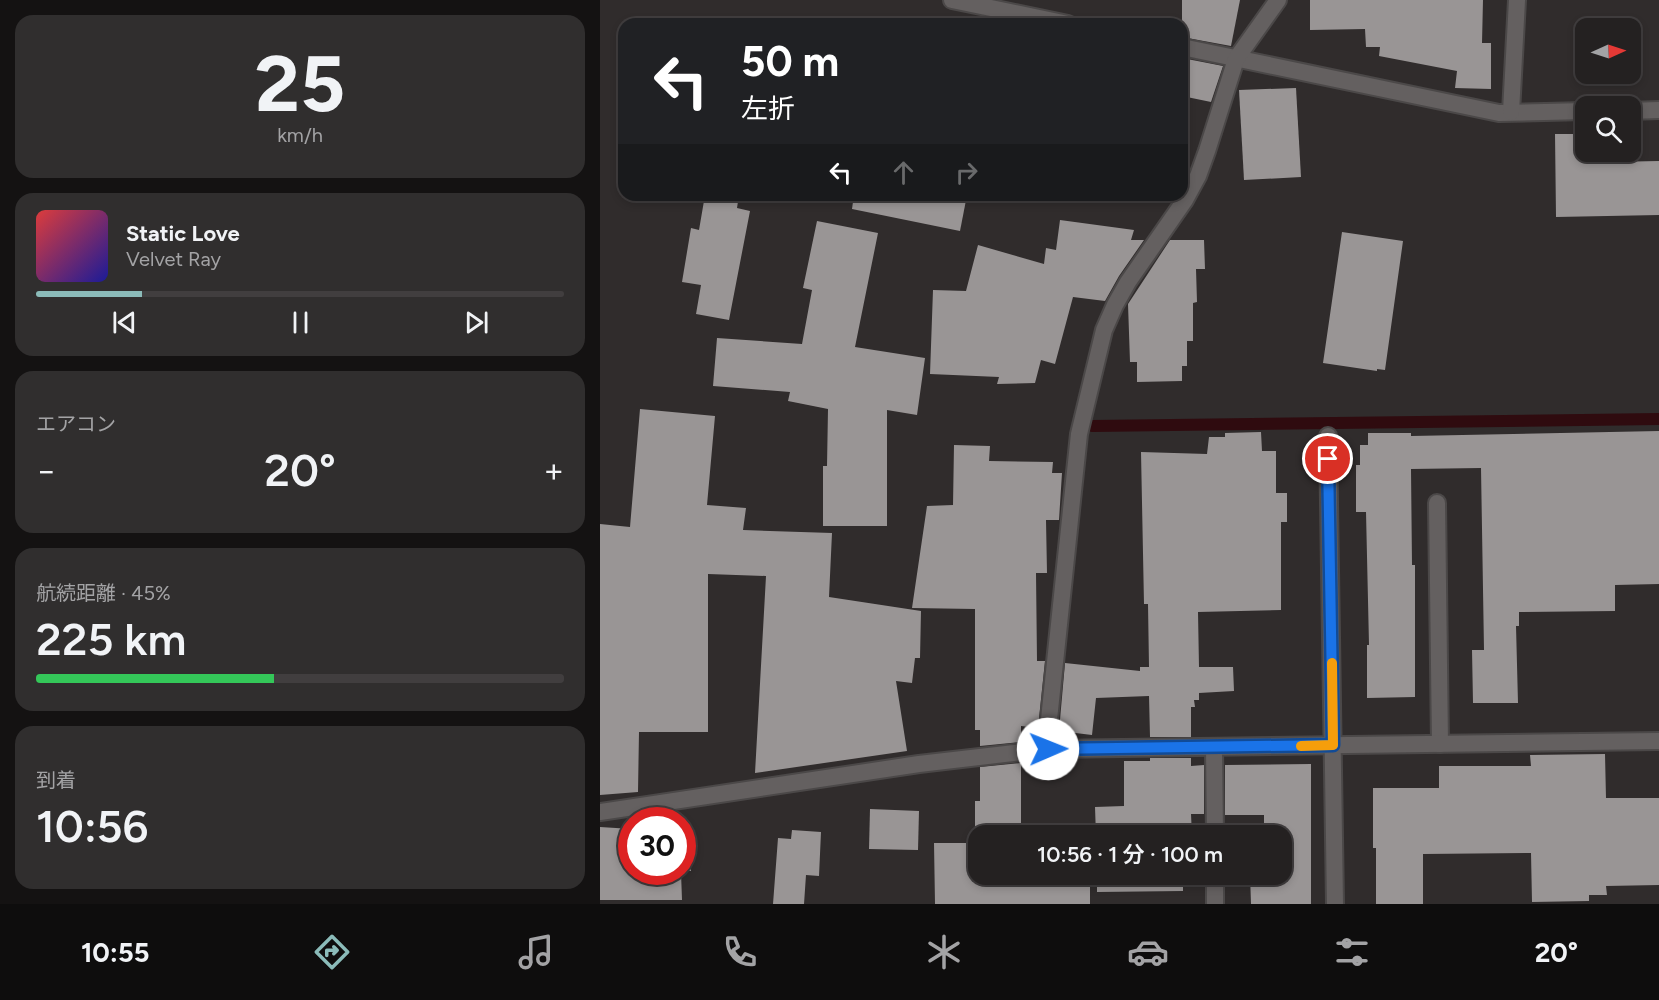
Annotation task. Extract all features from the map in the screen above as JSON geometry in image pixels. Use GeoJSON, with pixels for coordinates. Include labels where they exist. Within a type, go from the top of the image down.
{"type":"FeatureCollection","features":[{"type":"Feature","properties":{"kind":"street"},"geometry":{"type":"LineString","coordinates":[[952,0],[1039,18]]}},
{"type":"Feature","properties":{"kind":"street"},"geometry":{"type":"LineString","coordinates":[[1188,194],[1198,176],[1236,59],[1278,0]]}},
{"type":"Feature","properties":{"kind":"street"},"geometry":{"type":"LineString","coordinates":[[1511,112],[1517,0]]}},
{"type":"Feature","properties":{"kind":"street"},"geometry":{"type":"LineString","coordinates":[[1188,48],[1499,112],[1575,111]]}},
{"type":"Feature","properties":{"kind":"street"},"geometry":{"type":"LineString","coordinates":[[1641,111],[1659,110]]}},
{"type":"Feature","properties":{"kind":"street"},"geometry":{"type":"LineString","coordinates":[[1048,749],[1048,729],[1079,434],[1097,355],[1104,330],[1115,305],[1128,282],[1172,222],[1184,201]]}},
{"type":"Feature","properties":{"kind":"street"},"geometry":{"type":"LineString","coordinates":[[1328,436],[1335,904]]}},
{"type":"Feature","properties":{"kind":"street"},"geometry":{"type":"LineString","coordinates":[[1437,503],[1440,744]]}},
{"type":"Feature","properties":{"kind":"street"},"geometry":{"type":"LineString","coordinates":[[600,812],[919,764],[1048,749],[1659,741]]}},
{"type":"Feature","properties":{"kind":"street"},"geometry":{"type":"LineString","coordinates":[[1214,747],[1215,825]]}},
{"type":"Feature","properties":{"kind":"street"},"geometry":{"type":"LineString","coordinates":[[1215,885],[1215,904]]}},
{"type":"Feature","properties":{"kind":"building"},"geometry":{"type":"Polygon","coordinates":[[[1182,0],[1240,0],[1231,46],[1188,38],[1188,18],[1182,18],[1182,0]]]}},
{"type":"Feature","properties":{"kind":"building"},"geometry":{"type":"Polygon","coordinates":[[[1310,0],[1483,0],[1482,43],[1491,43],[1491,89],[1455,88],[1457,71],[1379,56],[1380,47],[1366,47],[1365,29],[1310,30],[1310,0]]]}},
{"type":"Feature","properties":{"kind":"building"},"geometry":{"type":"Polygon","coordinates":[[[1188,59],[1223,66],[1211,102],[1188,97],[1188,59]]]}},
{"type":"Feature","properties":{"kind":"building"},"geometry":{"type":"Polygon","coordinates":[[[1296,88],[1301,177],[1244,180],[1239,90],[1296,88]]]}},
{"type":"Feature","properties":{"kind":"building"},"geometry":{"type":"Polygon","coordinates":[[[1555,134],[1575,134],[1575,162],[1659,161],[1659,215],[1556,217],[1555,134]]]}},
{"type":"Feature","properties":{"kind":"building"},"geometry":{"type":"Polygon","coordinates":[[[704,201],[738,201],[737,208],[750,211],[729,320],[696,314],[701,285],[682,282],[691,228],[699,230],[704,201]]]}},
{"type":"Feature","properties":{"kind":"building"},"geometry":{"type":"Polygon","coordinates":[[[853,201],[966,201],[960,231],[852,209],[853,201]]]}},
{"type":"Feature","properties":{"kind":"building"},"geometry":{"type":"Polygon","coordinates":[[[1060,220],[1134,230],[1131,240],[1144,240],[1105,301],[1073,297],[1055,364],[1041,360],[1035,383],[997,384],[999,377],[930,374],[933,290],[966,291],[978,245],[1044,264],[1046,248],[1056,250],[1060,220]]]}},
{"type":"Feature","properties":{"kind":"building"},"geometry":{"type":"Polygon","coordinates":[[[817,221],[878,233],[855,347],[925,358],[917,415],[887,410],[887,526],[823,526],[823,466],[827,466],[828,409],[788,401],[790,392],[713,386],[717,338],[802,344],[812,290],[803,288],[817,221]]]}},
{"type":"Feature","properties":{"kind":"building"},"geometry":{"type":"Polygon","coordinates":[[[1342,232],[1403,241],[1385,370],[1377,369],[1377,371],[1323,363],[1342,232]]]}},
{"type":"Feature","properties":{"kind":"building"},"geometry":{"type":"Polygon","coordinates":[[[1170,240],[1204,240],[1205,269],[1196,269],[1197,302],[1193,303],[1193,341],[1187,341],[1187,366],[1182,366],[1182,381],[1137,382],[1137,362],[1130,362],[1128,304],[1170,240]]]}},
{"type":"Feature","properties":{"kind":"building"},"geometry":{"type":"Polygon","coordinates":[[[640,409],[715,416],[707,505],[746,508],[743,530],[832,533],[829,597],[921,611],[920,658],[915,658],[912,683],[896,681],[907,751],[755,773],[766,576],[708,574],[708,732],[639,732],[638,792],[600,795],[600,524],[630,527],[640,409]]]}},
{"type":"Feature","properties":{"kind":"building"},"geometry":{"type":"Polygon","coordinates":[[[1659,431],[1659,584],[1615,585],[1615,611],[1519,612],[1519,626],[1516,626],[1518,703],[1473,703],[1472,650],[1484,650],[1481,468],[1411,469],[1412,565],[1415,565],[1415,697],[1367,698],[1367,645],[1369,645],[1366,512],[1356,512],[1356,465],[1360,465],[1360,445],[1368,445],[1368,433],[1411,433],[1411,436],[1659,431]]]}},
{"type":"Feature","properties":{"kind":"building"},"geometry":{"type":"Polygon","coordinates":[[[1261,432],[1262,451],[1276,451],[1276,493],[1287,493],[1287,522],[1281,522],[1281,610],[1198,612],[1199,667],[1233,667],[1234,691],[1199,693],[1199,700],[1194,700],[1195,707],[1191,707],[1191,737],[1150,737],[1149,696],[1096,698],[1092,735],[1059,731],[1065,663],[1140,671],[1140,667],[1149,667],[1148,604],[1144,604],[1141,452],[1207,454],[1209,437],[1225,437],[1225,433],[1261,432]]]}},
{"type":"Feature","properties":{"kind":"building"},"geometry":{"type":"Polygon","coordinates":[[[954,445],[990,446],[989,461],[1053,462],[1052,473],[1062,473],[1059,520],[1046,520],[1047,573],[1036,573],[1037,661],[1045,661],[1038,728],[1021,726],[1021,742],[980,746],[980,730],[975,730],[975,609],[912,608],[927,506],[953,505],[954,445]]]}},
{"type":"Feature","properties":{"kind":"building"},"geometry":{"type":"Polygon","coordinates":[[[1605,754],[1606,798],[1659,798],[1659,885],[1606,886],[1607,895],[1589,895],[1589,901],[1532,902],[1531,853],[1423,854],[1423,904],[1376,904],[1373,788],[1439,788],[1439,766],[1531,766],[1530,755],[1605,754]]]}},
{"type":"Feature","properties":{"kind":"building"},"geometry":{"type":"Polygon","coordinates":[[[1150,758],[1191,758],[1191,766],[1204,765],[1204,814],[1191,814],[1192,825],[1096,825],[1095,807],[1124,806],[1124,761],[1150,761],[1150,758]]]}},
{"type":"Feature","properties":{"kind":"building"},"geometry":{"type":"Polygon","coordinates":[[[1021,763],[1021,825],[975,825],[975,801],[980,801],[980,767],[1021,763]]]}},
{"type":"Feature","properties":{"kind":"building"},"geometry":{"type":"Polygon","coordinates":[[[1311,764],[1311,904],[1251,904],[1250,885],[1292,885],[1292,825],[1264,825],[1264,815],[1225,815],[1225,765],[1311,764]]]}},
{"type":"Feature","properties":{"kind":"building"},"geometry":{"type":"Polygon","coordinates":[[[870,809],[919,811],[918,850],[869,849],[870,809]]]}},
{"type":"Feature","properties":{"kind":"building"},"geometry":{"type":"Polygon","coordinates":[[[600,827],[618,828],[618,885],[681,885],[682,900],[600,900],[600,827]]]}},
{"type":"Feature","properties":{"kind":"building"},"geometry":{"type":"Polygon","coordinates":[[[792,830],[821,832],[819,876],[806,875],[804,904],[773,904],[778,838],[791,839],[792,830]]]}},
{"type":"Feature","properties":{"kind":"building"},"geometry":{"type":"Polygon","coordinates":[[[934,843],[968,843],[968,885],[1090,885],[1090,904],[935,904],[934,843]]]}},
{"type":"Feature","properties":{"kind":"building"},"geometry":{"type":"Polygon","coordinates":[[[1097,885],[1183,885],[1183,891],[1097,892],[1097,885]]]}},
{"type":"Feature","properties":{"kind":"waterway"},"geometry":{"type":"LineString","coordinates":[[1092,426],[1659,419]]}},
{"type":"Feature","properties":{"kind":"slow traffic"},"geometry":{"type":"LineString","coordinates":[[1301,746],[1333,745],[1332,663]]}},
{"type":"Feature","properties":{"kind":"route"},"geometry":{"type":"LineString","coordinates":[[1048,749],[1333,745],[1328,459]]}}]}
